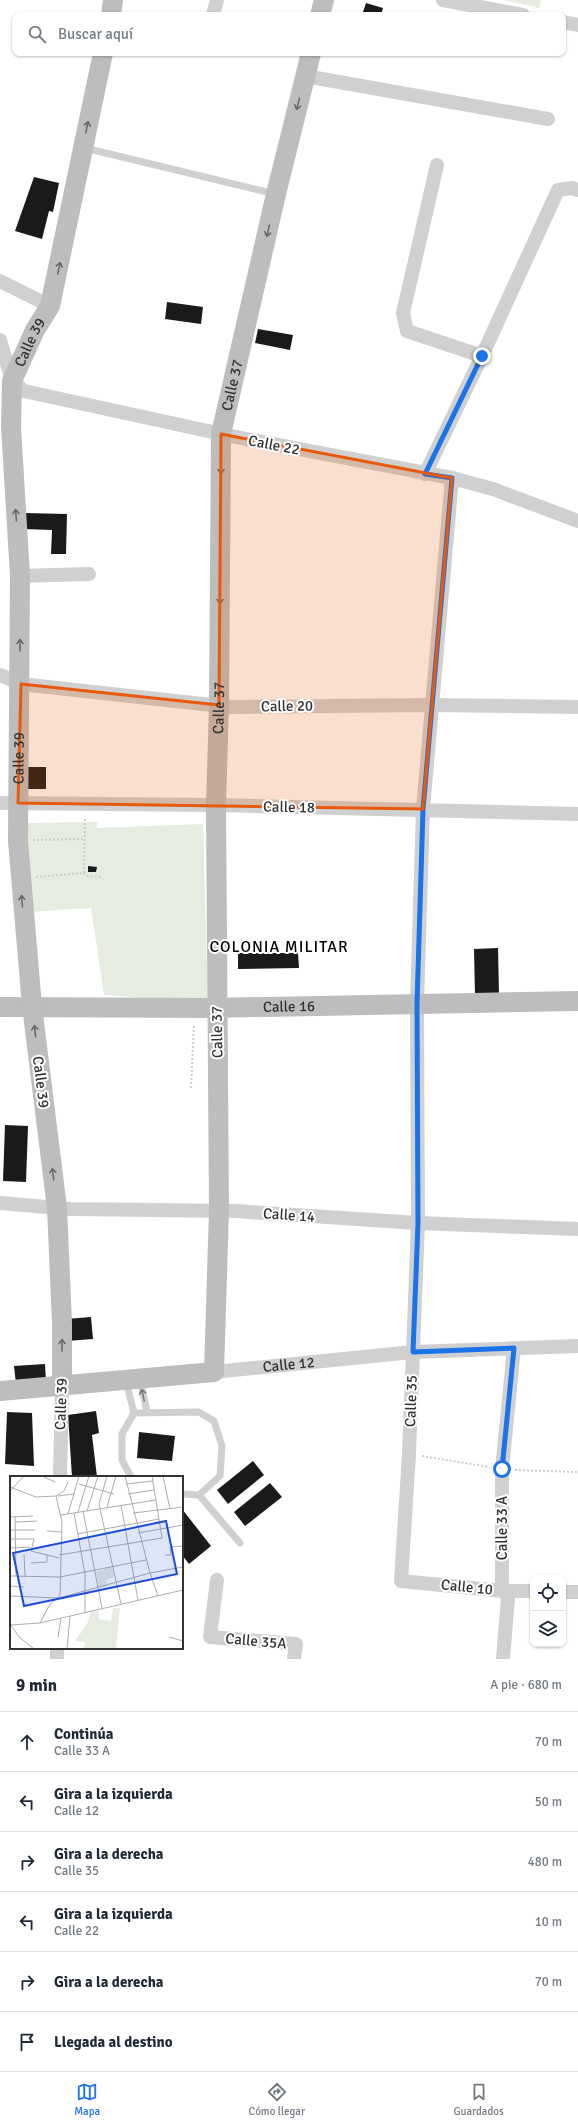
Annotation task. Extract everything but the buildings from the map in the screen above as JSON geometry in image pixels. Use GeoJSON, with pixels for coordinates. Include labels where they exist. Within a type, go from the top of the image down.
{"type":"FeatureCollection","features":[{"type":"Feature","properties":{"kind":"main road"},"geometry":{"type":"LineString","coordinates":[[111,12],[113,0]]}},
{"type":"Feature","properties":{"kind":"main road"},"geometry":{"type":"LineString","coordinates":[[321,12],[324,0]]}},
{"type":"Feature","properties":{"kind":"main road","name":"Calle 39"},"geometry":{"type":"LineString","coordinates":[[62,1384],[62,1323],[57,1208],[32,1006],[18,841],[9,803],[21,684],[20,576],[11,427],[12,381],[35,330],[50,306],[102,56]]}},
{"type":"Feature","properties":{"kind":"main road","name":"Calle 37"},"geometry":{"type":"LineString","coordinates":[[214,1372],[219,1210],[216,1007],[216,805],[219,705],[221,434],[276,194],[310,56]]}},
{"type":"Feature","properties":{"kind":"main road","name":"Calle 16"},"geometry":{"type":"LineString","coordinates":[[0,1007],[195,1008],[578,1001]]}},
{"type":"Feature","properties":{"kind":"main road","name":"Calle 12"},"geometry":{"type":"LineString","coordinates":[[0,1391],[62,1384],[214,1372]]}},
{"type":"Feature","properties":{"kind":"street"},"geometry":{"type":"LineString","coordinates":[[214,12],[217,0]]}},
{"type":"Feature","properties":{"kind":"street"},"geometry":{"type":"LineString","coordinates":[[442,0],[507,12]]}},
{"type":"Feature","properties":{"kind":"street"},"geometry":{"type":"LineString","coordinates":[[566,23],[578,25]]}},
{"type":"Feature","properties":{"kind":"street"},"geometry":{"type":"LineString","coordinates":[[305,76],[548,119]]}},
{"type":"Feature","properties":{"kind":"street"},"geometry":{"type":"LineString","coordinates":[[437,165],[403,313],[407,331],[482,356]]}},
{"type":"Feature","properties":{"kind":"street"},"geometry":{"type":"LineString","coordinates":[[425,474],[482,356],[558,190],[572,188],[578,190]]}},
{"type":"Feature","properties":{"kind":"street"},"geometry":{"type":"LineString","coordinates":[[0,281],[50,306]]}},
{"type":"Feature","properties":{"kind":"street"},"geometry":{"type":"LineString","coordinates":[[0,340],[12,381]]}},
{"type":"Feature","properties":{"kind":"street","name":"Calle 22"},"geometry":{"type":"LineString","coordinates":[[12,381],[24,391],[221,434],[452,478],[493,489],[578,521]]}},
{"type":"Feature","properties":{"kind":"street","name":"Calle 35"},"geometry":{"type":"LineString","coordinates":[[400,1581],[409,1454],[418,1223],[417,1004],[423,809],[452,478]]}},
{"type":"Feature","properties":{"kind":"street"},"geometry":{"type":"LineString","coordinates":[[20,576],[89,574]]}},
{"type":"Feature","properties":{"kind":"street","name":"Calle 20"},"geometry":{"type":"LineString","coordinates":[[0,675],[21,684],[204,705],[238,707],[431,705],[578,708]]}},
{"type":"Feature","properties":{"kind":"street","name":"Calle 18"},"geometry":{"type":"LineString","coordinates":[[9,803],[423,809],[578,814]]}},
{"type":"Feature","properties":{"kind":"street","name":"Calle 14"},"geometry":{"type":"LineString","coordinates":[[0,1204],[41,1205],[57,1208],[219,1210],[418,1223],[578,1229]]}},
{"type":"Feature","properties":{"kind":"street","name":"Calle 12"},"geometry":{"type":"LineString","coordinates":[[214,1372],[413,1352],[578,1346]]}},
{"type":"Feature","properties":{"kind":"street","name":"Calle 33 A"},"geometry":{"type":"LineString","coordinates":[[503,1659],[508,1598],[503,1591],[502,1469],[514,1348]]}},
{"type":"Feature","properties":{"kind":"street","name":"Calle 39"},"geometry":{"type":"LineString","coordinates":[[60,1476],[62,1384]]}},
{"type":"Feature","properties":{"kind":"street","name":"Calle 35A"},"geometry":{"type":"LineString","coordinates":[[217,1580],[210,1637],[296,1644],[294,1659]]}},
{"type":"Feature","properties":{"kind":"street","name":"Calle 10"},"geometry":{"type":"LineString","coordinates":[[400,1581],[503,1591],[530,1591]]}},
{"type":"Feature","properties":{"kind":"street"},"geometry":{"type":"LineString","coordinates":[[566,1592],[578,1592]]}},
{"type":"Feature","properties":{"kind":"lane"},"geometry":{"type":"LineString","coordinates":[[82,148],[276,194]]}},
{"type":"Feature","properties":{"kind":"lane"},"geometry":{"type":"LineString","coordinates":[[133,1379],[147,1412]]}},
{"type":"Feature","properties":{"kind":"lane"},"geometry":{"type":"LineString","coordinates":[[130,1476],[122,1460],[122,1434],[134,1413],[133,1379]]}},
{"type":"Feature","properties":{"kind":"lane"},"geometry":{"type":"LineString","coordinates":[[134,1413],[199,1412],[214,1421],[222,1446],[220,1476],[199,1495],[183,1494]]}},
{"type":"Feature","properties":{"kind":"lane"},"geometry":{"type":"LineString","coordinates":[[199,1495],[240,1543]]}},
{"type":"Feature","properties":{"kind":"path"},"geometry":{"type":"LineString","coordinates":[[84,873],[86,804]]}},
{"type":"Feature","properties":{"kind":"path"},"geometry":{"type":"LineString","coordinates":[[18,841],[84,839]]}},
{"type":"Feature","properties":{"kind":"path"},"geometry":{"type":"LineString","coordinates":[[21,878],[84,873],[87,876],[101,877]]}},
{"type":"Feature","properties":{"kind":"path"},"geometry":{"type":"LineString","coordinates":[[191,1088],[195,1008]]}},
{"type":"Feature","properties":{"kind":"highlighted area"},"geometry":{"type":"Polygon","coordinates":[[[221,434],[452,478],[423,809],[18,803],[21,684],[219,705],[221,434]]]}},
{"type":"Feature","properties":{"kind":"shaded area"},"geometry":{"type":"Polygon","coordinates":[[[503,0],[541,0],[539,8],[503,0]]]}},
{"type":"Feature","properties":{"kind":"shaded area"},"geometry":{"type":"Polygon","coordinates":[[[97,822],[97,828],[203,824],[208,1003],[104,995],[91,908],[29,912],[26,823],[97,822]]]}},
{"type":"Feature","properties":{"kind":"district","name":"COLONIA MILITAR"},"geometry":{"type":"Point","coordinates":[279,947]}},
{"type":"Feature","properties":{"kind":"route"},"geometry":{"type":"LineString","coordinates":[[482,356],[425,474],[452,478],[423,809],[417,1004],[418,1223],[413,1352],[514,1348],[502,1469]]}}]}
